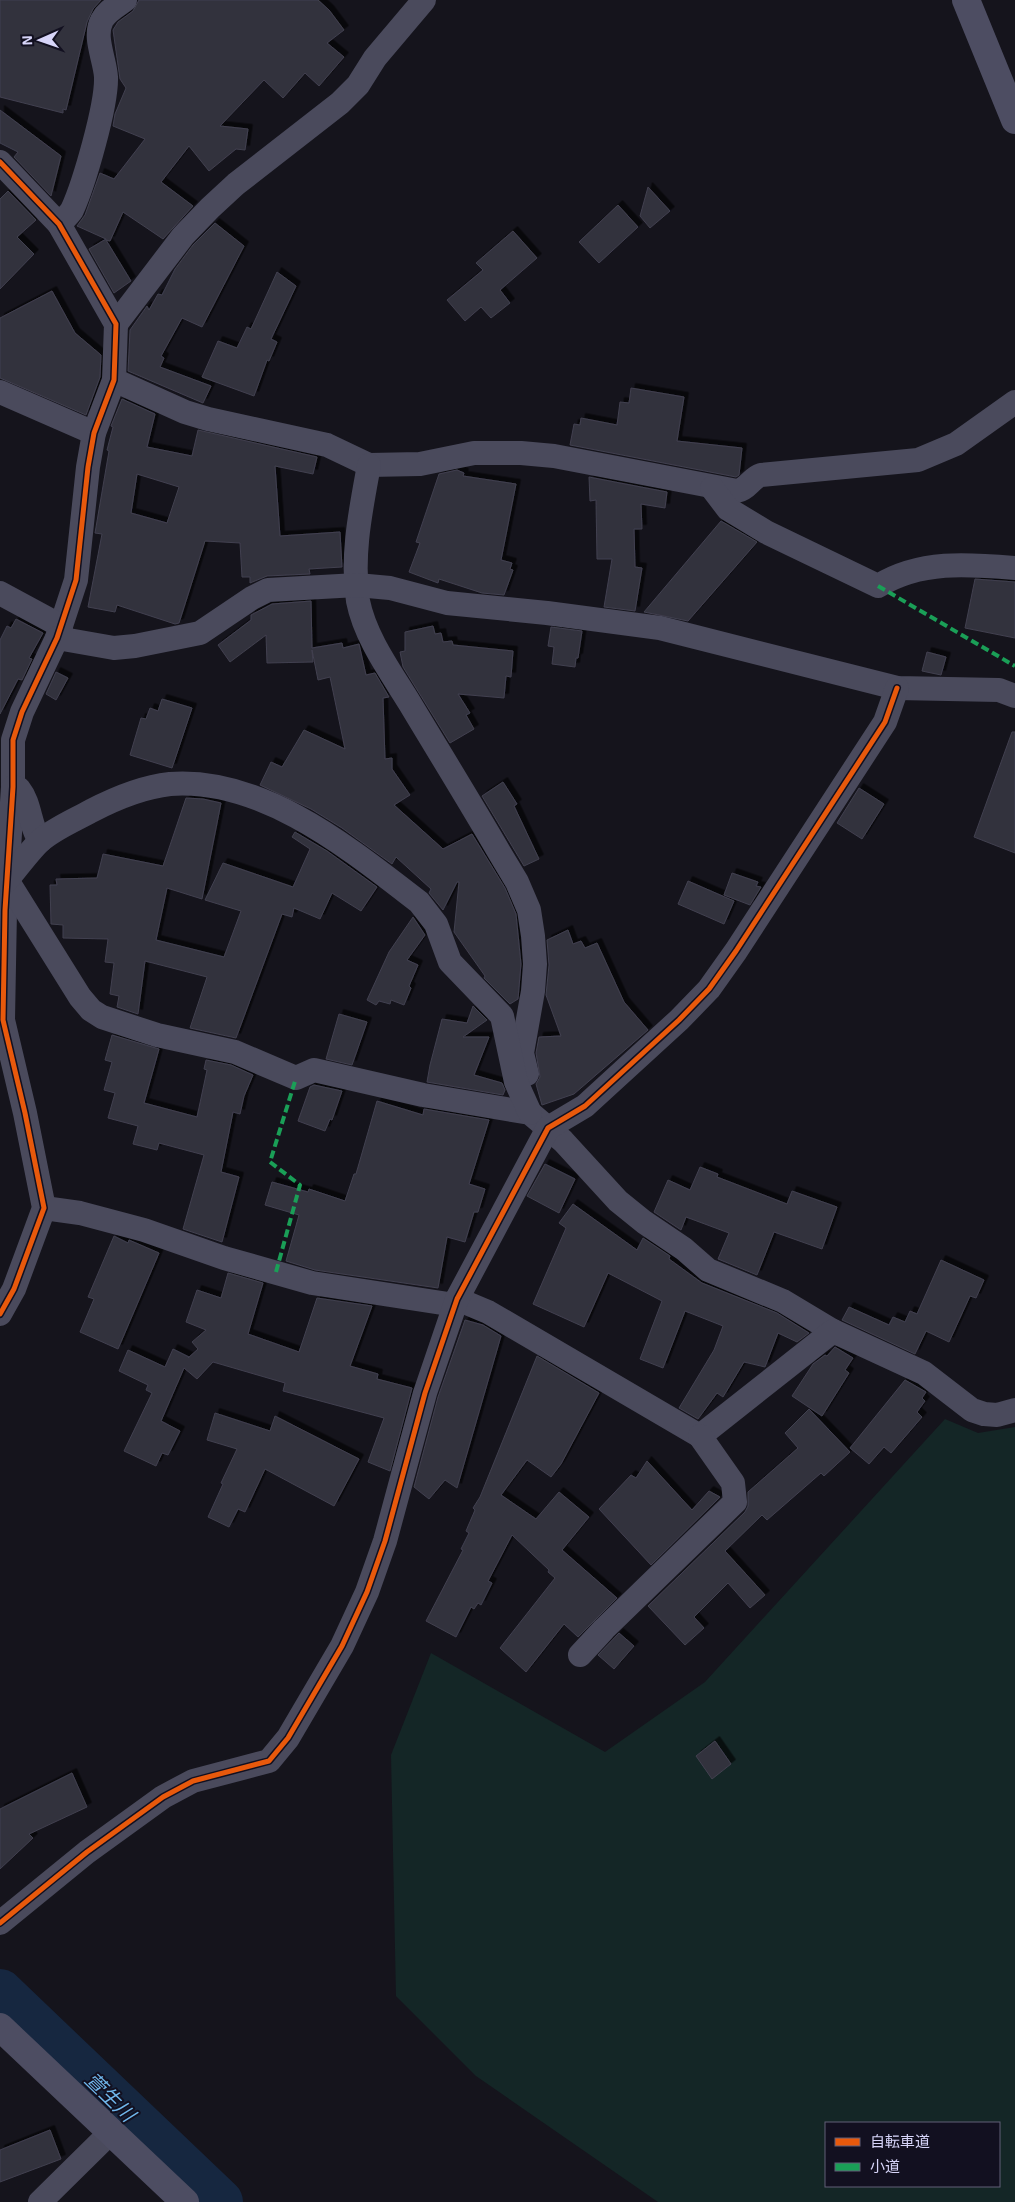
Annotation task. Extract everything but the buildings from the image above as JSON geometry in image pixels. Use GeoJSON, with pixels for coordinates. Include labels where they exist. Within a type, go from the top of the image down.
{"type":"FeatureCollection","features":[{"type":"Feature","properties":{"kind":"street"},"geometry":{"type":"LineString","coordinates":[[59,224],[71,212],[81,186],[101,111],[106,79],[100,42],[100,26],[106,15],[125,0]]}},
{"type":"Feature","properties":{"kind":"street"},"geometry":{"type":"LineString","coordinates":[[116,324],[184,236],[210,208],[236,184],[340,103],[358,85],[375,58],[424,0]]}},
{"type":"Feature","properties":{"kind":"street"},"geometry":{"type":"LineString","coordinates":[[966,0],[1015,120]]}},
{"type":"Feature","properties":{"kind":"street"},"geometry":{"type":"LineString","coordinates":[[0,163],[59,224],[116,324],[114,380],[94,433],[88,466],[76,580],[59,632],[16,726],[13,740],[13,787],[7,880],[3,1020],[25,1113],[44,1208],[14,1289],[0,1314]]}},
{"type":"Feature","properties":{"kind":"street"},"geometry":{"type":"LineString","coordinates":[[114,380],[185,412],[327,446],[369,465],[420,464],[474,453],[521,453],[554,456],[712,488],[737,491],[746,487],[755,477],[761,475],[918,460],[956,444],[1015,402]]}},
{"type":"Feature","properties":{"kind":"street"},"geometry":{"type":"LineString","coordinates":[[0,392],[94,433]]}},
{"type":"Feature","properties":{"kind":"street"},"geometry":{"type":"LineString","coordinates":[[369,465],[358,525],[357,585],[360,607],[367,629],[388,669],[517,882],[529,910],[535,964],[533,991],[522,1052],[528,1081],[530,1113]]}},
{"type":"Feature","properties":{"kind":"street"},"geometry":{"type":"LineString","coordinates":[[712,488],[728,509],[766,532],[878,586],[903,573],[933,566],[981,565],[1015,568]]}},
{"type":"Feature","properties":{"kind":"street"},"geometry":{"type":"LineString","coordinates":[[0,593],[59,632],[114,648],[135,646],[200,633],[252,598],[268,590],[357,585],[390,588],[447,603],[547,613],[660,628],[897,688],[999,690],[1015,696]]}},
{"type":"Feature","properties":{"kind":"street"},"geometry":{"type":"LineString","coordinates":[[0,1923],[87,1852],[163,1797],[193,1781],[268,1761],[288,1738],[342,1646],[367,1592],[385,1541],[425,1393],[456,1302],[548,1128],[585,1106],[679,1020],[709,989],[736,951],[885,722],[897,688]]}},
{"type":"Feature","properties":{"kind":"street"},"geometry":{"type":"LineString","coordinates":[[7,880],[40,841],[111,800],[167,784],[195,784],[226,790],[266,802],[289,812],[363,859],[426,909],[436,924],[450,962],[502,1016],[516,1082],[530,1113],[563,1141],[618,1201],[644,1222],[684,1249],[708,1270],[782,1300],[834,1331],[924,1373],[972,1410],[984,1414],[997,1415],[1015,1410]]}},
{"type":"Feature","properties":{"kind":"street"},"geometry":{"type":"LineString","coordinates":[[13,787],[19,789],[24,796],[32,826],[40,841]]}},
{"type":"Feature","properties":{"kind":"street"},"geometry":{"type":"LineString","coordinates":[[7,880],[80,997],[90,1010],[102,1017],[157,1035],[235,1052],[296,1078],[314,1070],[423,1095],[530,1113]]}},
{"type":"Feature","properties":{"kind":"street"},"geometry":{"type":"LineString","coordinates":[[44,1208],[80,1213],[144,1230],[224,1258],[312,1283],[456,1302],[488,1312],[700,1436],[731,1480],[735,1488],[735,1502],[580,1655]]}},
{"type":"Feature","properties":{"kind":"street"},"geometry":{"type":"LineString","coordinates":[[700,1436],[834,1331]]}},
{"type":"Feature","properties":{"kind":"street"},"geometry":{"type":"LineString","coordinates":[[0,2027],[185,2202]]}},
{"type":"Feature","properties":{"kind":"street"},"geometry":{"type":"LineString","coordinates":[[40,2202],[112,2131]]}},
{"type":"Feature","properties":{"kind":"shaded area"},"geometry":{"type":"Polygon","coordinates":[[[945,1419],[978,1433],[1015,1427],[1015,2202],[658,2202],[476,2076],[396,1996],[391,1755],[431,1653],[605,1752],[705,1682],[945,1419]]]}},
{"type":"Feature","properties":{"kind":"waterway","name":"萱生川"},"geometry":{"type":"LineString","coordinates":[[0,1992],[220,2202]]}},
{"type":"Feature","properties":{"kind":"marked path"},"geometry":{"type":"LineString","coordinates":[[878,586],[1015,666]]}},
{"type":"Feature","properties":{"kind":"marked path"},"geometry":{"type":"LineString","coordinates":[[276,1272],[300,1185],[270,1162],[296,1078]]}},
{"type":"Feature","properties":{"kind":"cycle path"},"geometry":{"type":"LineString","coordinates":[[0,162],[59,224],[116,324],[114,380],[94,433],[88,467],[76,580],[57,638],[22,712],[13,740],[13,787],[5,910],[3,1020],[25,1113],[44,1208],[14,1289],[0,1314]]}},
{"type":"Feature","properties":{"kind":"cycle path"},"geometry":{"type":"LineString","coordinates":[[0,1923],[87,1852],[163,1797],[193,1781],[269,1761],[288,1738],[342,1646],[367,1592],[385,1541],[425,1393],[457,1299],[548,1128],[585,1106],[679,1020],[709,989],[736,951],[885,722],[897,688]]}}]}
